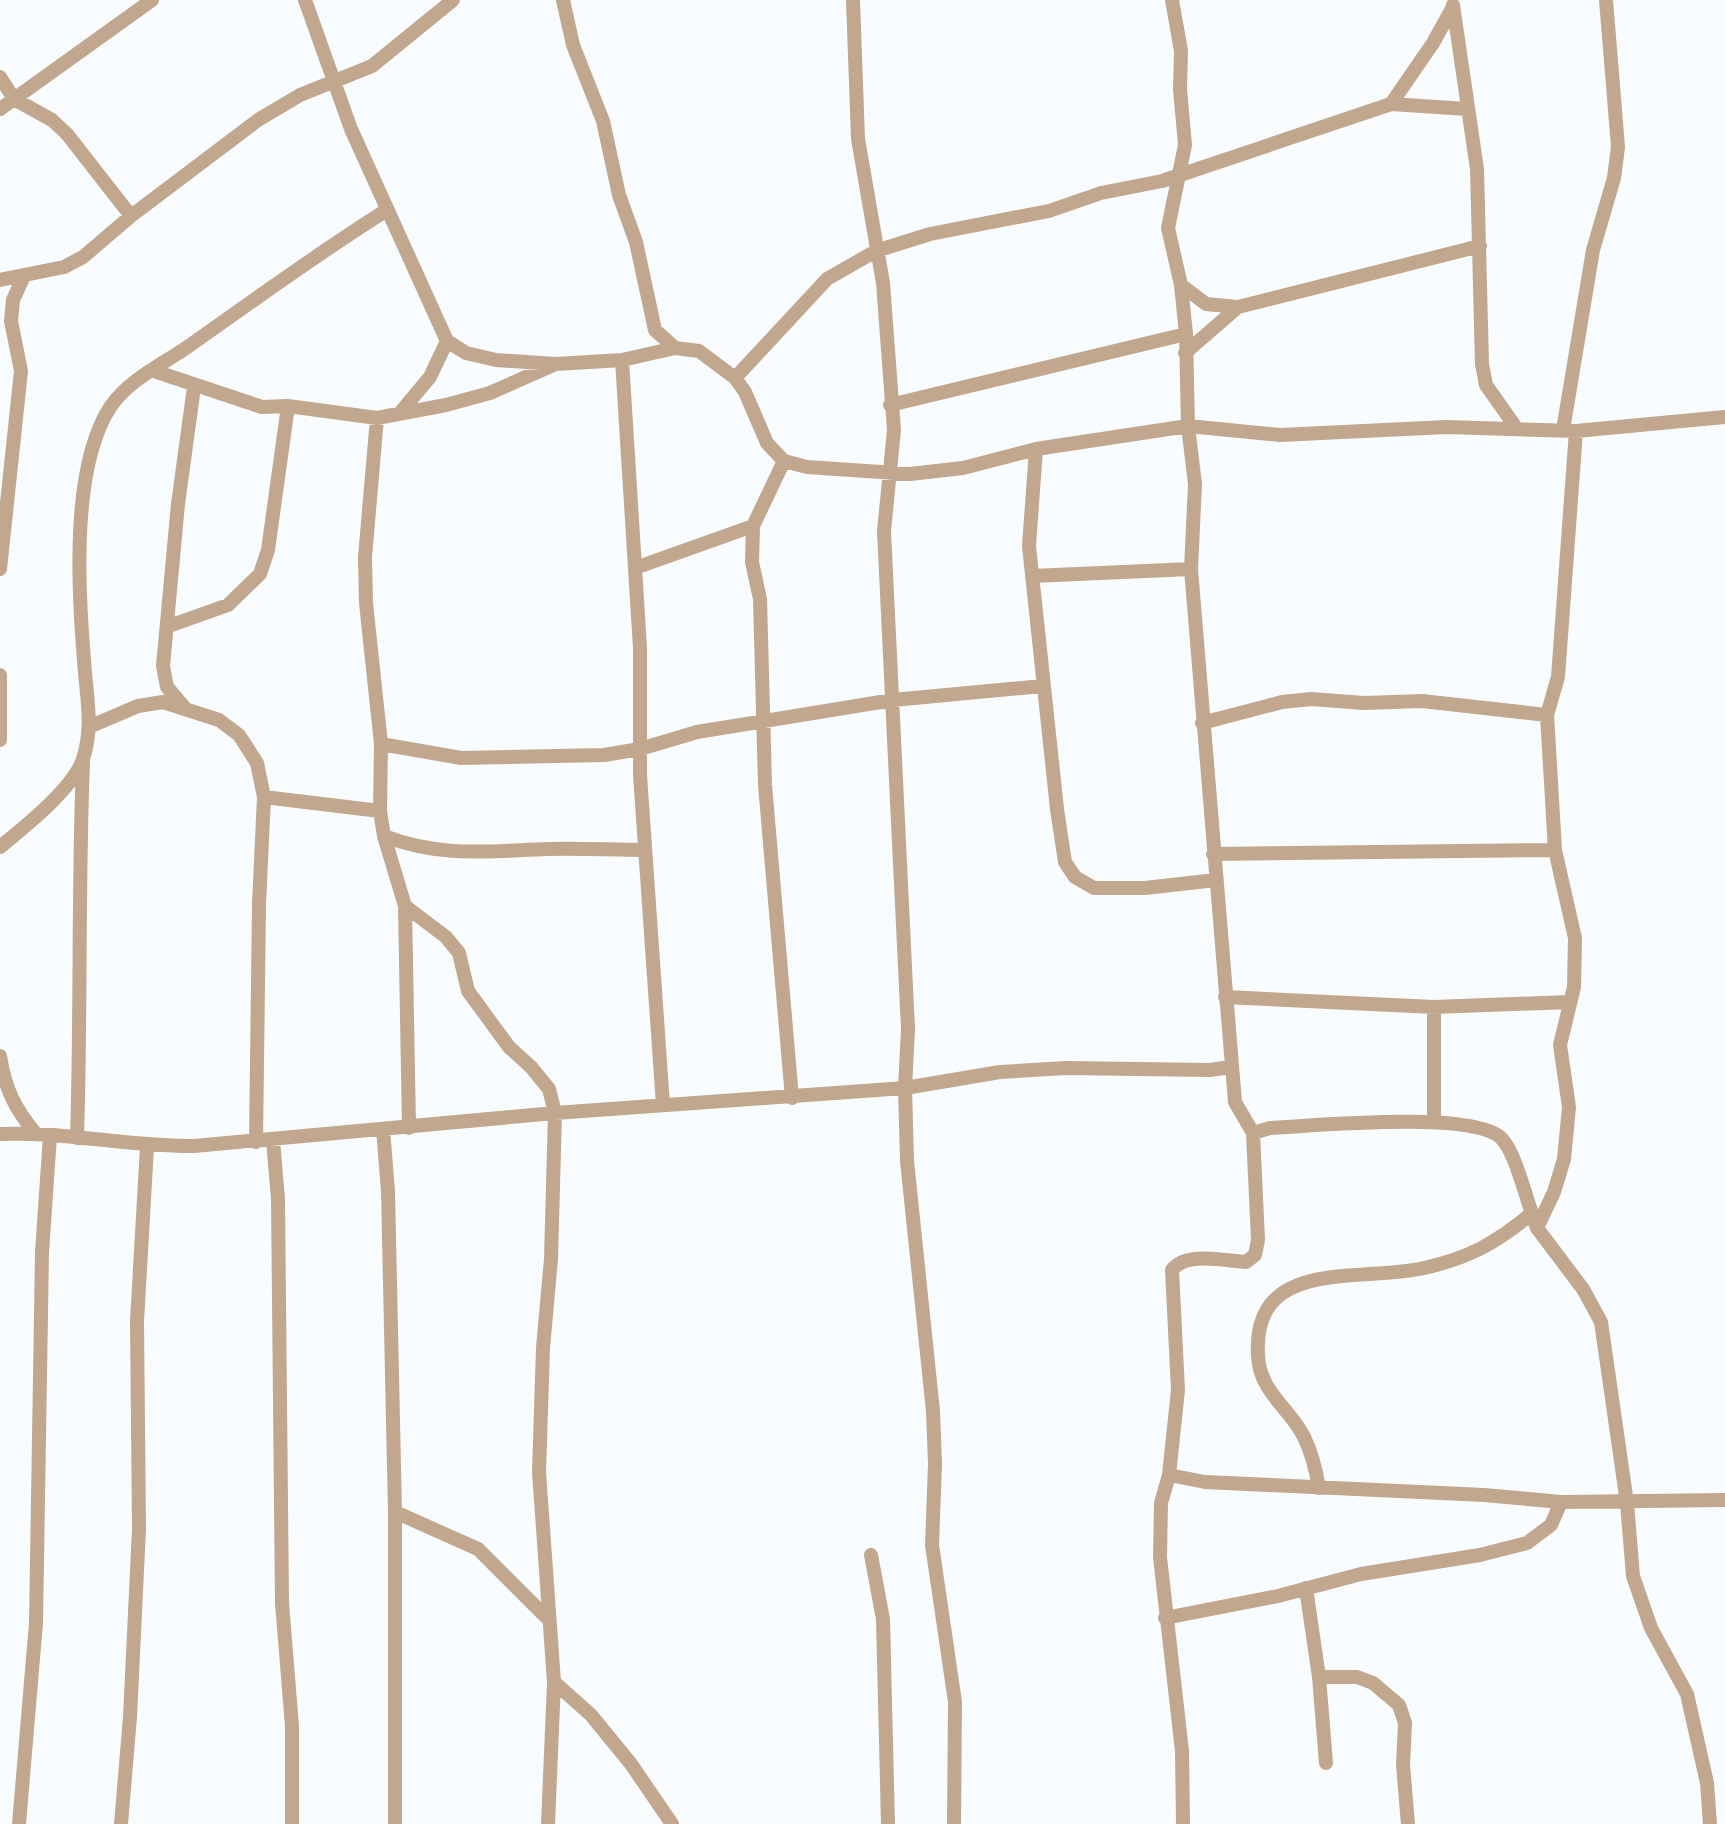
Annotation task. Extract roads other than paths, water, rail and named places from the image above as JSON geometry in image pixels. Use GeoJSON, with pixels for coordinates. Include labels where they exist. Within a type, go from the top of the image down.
{"type":"FeatureCollection","features":[{"type":"Feature","properties":{"kind":"street"},"geometry":{"type":"LineString","coordinates":[[0,109],[152,0]]}},
{"type":"Feature","properties":{"kind":"street"},"geometry":{"type":"LineString","coordinates":[[305,0],[333,82],[387,210],[447,341],[466,353],[496,360],[556,364],[622,360],[675,348],[699,351],[735,378],[746,392],[767,443],[784,461],[807,467],[910,474],[962,468],[1036,449],[1188,426],[1280,435],[1447,427],[1569,431],[1725,416]]}},
{"type":"Feature","properties":{"kind":"street"},"geometry":{"type":"LineString","coordinates":[[0,280],[23,278],[64,267],[83,257],[131,216],[258,120],[300,95],[372,66],[453,0]]}},
{"type":"Feature","properties":{"kind":"street"},"geometry":{"type":"LineString","coordinates":[[563,0],[573,45],[603,121],[619,195],[636,242],[655,330],[645,355]]}},
{"type":"Feature","properties":{"kind":"street"},"geometry":{"type":"LineString","coordinates":[[853,0],[858,139],[887,324],[890,405],[894,430],[884,531],[908,1029],[905,1088],[906,1161],[933,1411],[935,1464],[932,1545],[955,1702],[954,1824]]}},
{"type":"Feature","properties":{"kind":"street"},"geometry":{"type":"LineString","coordinates":[[1172,0],[1181,51],[1180,89],[1185,145],[1168,228],[1181,285],[1186,334],[1188,426],[1195,484],[1191,569],[1230,1067],[1235,1102],[1253,1133],[1258,1240],[1255,1255],[1246,1262],[1188,1259],[1177,1263],[1172,1270],[1178,1390],[1169,1475],[1161,1503],[1160,1557],[1182,1751],[1183,1824]]}},
{"type":"Feature","properties":{"kind":"street"},"geometry":{"type":"LineString","coordinates":[[1537,1228],[1554,1192],[1564,1160],[1569,1107],[1560,1045],[1574,987],[1575,938],[1555,850],[1547,715],[1558,677],[1569,431],[1593,250],[1614,178],[1618,147],[1606,0]]}},
{"type":"Feature","properties":{"kind":"street"},"geometry":{"type":"LineString","coordinates":[[1391,104],[1433,43],[1453,4]]}},
{"type":"Feature","properties":{"kind":"street"},"geometry":{"type":"LineString","coordinates":[[1453,4],[1477,169],[1480,246],[1477,282],[1482,364],[1490,392],[1517,429]]}},
{"type":"Feature","properties":{"kind":"street"},"geometry":{"type":"LineString","coordinates":[[0,77],[14,99],[52,120],[67,134],[131,216]]}},
{"type":"Feature","properties":{"kind":"street"},"geometry":{"type":"LineString","coordinates":[[735,378],[827,279],[876,251],[930,234],[1049,211],[1101,193],[1162,181],[1391,104],[1467,109]]}},
{"type":"Feature","properties":{"kind":"street"},"geometry":{"type":"LineString","coordinates":[[77,1138],[82,1009],[79,852],[83,761],[91,726],[81,605],[82,530],[88,456],[93,439],[112,404],[126,389],[301,265],[387,210]]}},
{"type":"Feature","properties":{"kind":"street"},"geometry":{"type":"LineString","coordinates":[[1181,285],[1206,304],[1238,307],[1480,246]]}},
{"type":"Feature","properties":{"kind":"street"},"geometry":{"type":"LineString","coordinates":[[0,569],[21,371],[11,321],[13,300],[23,278]]}},
{"type":"Feature","properties":{"kind":"street"},"geometry":{"type":"LineString","coordinates":[[1185,353],[1238,307]]}},
{"type":"Feature","properties":{"kind":"street"},"geometry":{"type":"LineString","coordinates":[[655,330],[675,348]]}},
{"type":"Feature","properties":{"kind":"street"},"geometry":{"type":"LineString","coordinates":[[890,405],[1186,334]]}},
{"type":"Feature","properties":{"kind":"street"},"geometry":{"type":"LineString","coordinates":[[399,414],[430,377],[447,341]]}},
{"type":"Feature","properties":{"kind":"street"},"geometry":{"type":"LineString","coordinates":[[622,360],[640,648],[640,749],[645,850],[663,1105]]}},
{"type":"Feature","properties":{"kind":"street"},"geometry":{"type":"LineString","coordinates":[[154,371],[194,387],[261,407],[288,406],[377,418],[490,393],[556,364]]}},
{"type":"Feature","properties":{"kind":"street"},"geometry":{"type":"LineString","coordinates":[[186,708],[167,687],[163,666],[169,626],[178,504],[194,387]]}},
{"type":"Feature","properties":{"kind":"street"},"geometry":{"type":"LineString","coordinates":[[169,626],[228,605],[260,574],[268,550],[288,406]]}},
{"type":"Feature","properties":{"kind":"street"},"geometry":{"type":"LineString","coordinates":[[377,418],[365,557],[366,603],[382,744],[380,811],[384,836],[405,906],[409,1128]]}},
{"type":"Feature","properties":{"kind":"street"},"geometry":{"type":"LineString","coordinates":[[1036,449],[1028,517],[1032,576],[1056,809],[1065,862],[1075,877],[1094,888],[1144,888],[1216,880]]}},
{"type":"Feature","properties":{"kind":"street"},"geometry":{"type":"LineString","coordinates":[[784,461],[753,526],[752,562],[760,599],[763,722],[775,922],[792,1098]]}},
{"type":"Feature","properties":{"kind":"street"},"geometry":{"type":"LineString","coordinates":[[635,568],[753,526]]}},
{"type":"Feature","properties":{"kind":"street"},"geometry":{"type":"LineString","coordinates":[[1032,576],[1191,569]]}},
{"type":"Feature","properties":{"kind":"street"},"geometry":{"type":"LineString","coordinates":[[0,675],[0,740]]}},
{"type":"Feature","properties":{"kind":"street"},"geometry":{"type":"LineString","coordinates":[[382,744],[461,758],[604,755],[640,749],[697,732],[893,700],[1043,686]]}},
{"type":"Feature","properties":{"kind":"street"},"geometry":{"type":"LineString","coordinates":[[1202,723],[1282,702],[1311,699],[1364,703],[1422,701],[1493,712],[1547,715]]}},
{"type":"Feature","properties":{"kind":"street"},"geometry":{"type":"LineString","coordinates":[[91,726],[138,706],[163,702],[219,720],[239,735],[257,763],[264,797],[259,904],[256,1142]]}},
{"type":"Feature","properties":{"kind":"street"},"geometry":{"type":"LineString","coordinates":[[0,847],[34,820],[76,774],[83,761]]}},
{"type":"Feature","properties":{"kind":"street"},"geometry":{"type":"LineString","coordinates":[[264,797],[380,811]]}},
{"type":"Feature","properties":{"kind":"street"},"geometry":{"type":"LineString","coordinates":[[384,836],[416,848],[456,853],[549,849],[645,850]]}},
{"type":"Feature","properties":{"kind":"street"},"geometry":{"type":"LineString","coordinates":[[1213,853],[1555,850]]}},
{"type":"Feature","properties":{"kind":"street"},"geometry":{"type":"LineString","coordinates":[[405,906],[446,937],[459,953],[468,991],[509,1047],[531,1066],[549,1089],[555,1113],[551,1259],[543,1348],[539,1472],[547,1618],[554,1682],[548,1824]]}},
{"type":"Feature","properties":{"kind":"street"},"geometry":{"type":"LineString","coordinates":[[1225,997],[1434,1007],[1570,1002]]}},
{"type":"Feature","properties":{"kind":"street"},"geometry":{"type":"LineString","coordinates":[[1434,1007],[1434,1122]]}},
{"type":"Feature","properties":{"kind":"street"},"geometry":{"type":"LineString","coordinates":[[0,1056],[5,1085],[12,1103],[43,1135],[36,1623],[19,1824]]}},
{"type":"Feature","properties":{"kind":"street"},"geometry":{"type":"LineString","coordinates":[[0,1134],[77,1138],[147,1147],[256,1142],[555,1113],[905,1088],[1000,1072],[1066,1068],[1210,1070],[1230,1067]]}},
{"type":"Feature","properties":{"kind":"street"},"geometry":{"type":"LineString","coordinates":[[1253,1133],[1270,1128],[1434,1122],[1489,1129],[1501,1137],[1509,1148],[1537,1228],[1583,1289],[1601,1322],[1627,1503],[1633,1577],[1651,1628],[1688,1694],[1707,1783],[1710,1824]]}},
{"type":"Feature","properties":{"kind":"street"},"geometry":{"type":"LineString","coordinates":[[383,1129],[388,1191],[395,1512],[395,1824]]}},
{"type":"Feature","properties":{"kind":"street"},"geometry":{"type":"LineString","coordinates":[[273,1140],[278,1199],[281,1591],[292,1726],[292,1824]]}},
{"type":"Feature","properties":{"kind":"street"},"geometry":{"type":"LineString","coordinates":[[121,1824],[130,1717],[139,1529],[138,1321],[147,1147]]}},
{"type":"Feature","properties":{"kind":"street"},"geometry":{"type":"LineString","coordinates":[[1319,1488],[1315,1465],[1303,1435],[1269,1391],[1258,1358],[1259,1325],[1266,1307],[1290,1286],[1316,1279],[1422,1269],[1471,1255],[1504,1236],[1531,1214]]}},
{"type":"Feature","properties":{"kind":"street"},"geometry":{"type":"LineString","coordinates":[[1169,1475],[1205,1482],[1484,1495],[1561,1502],[1725,1500]]}},
{"type":"Feature","properties":{"kind":"street"},"geometry":{"type":"LineString","coordinates":[[1165,1618],[1405,1565],[1480,1555],[1527,1543],[1551,1525],[1561,1502]]}},
{"type":"Feature","properties":{"kind":"street"},"geometry":{"type":"LineString","coordinates":[[395,1512],[478,1549],[547,1618]]}},
{"type":"Feature","properties":{"kind":"street"},"geometry":{"type":"LineString","coordinates":[[871,1555],[883,1619],[888,1824]]}},
{"type":"Feature","properties":{"kind":"street"},"geometry":{"type":"LineString","coordinates":[[1306,1588],[1319,1677],[1326,1763]]}},
{"type":"Feature","properties":{"kind":"street"},"geometry":{"type":"LineString","coordinates":[[1319,1677],[1357,1677],[1373,1683],[1399,1705],[1405,1723],[1403,1765],[1408,1824]]}},
{"type":"Feature","properties":{"kind":"street"},"geometry":{"type":"LineString","coordinates":[[554,1682],[591,1715],[623,1754],[671,1824]]}}]}
